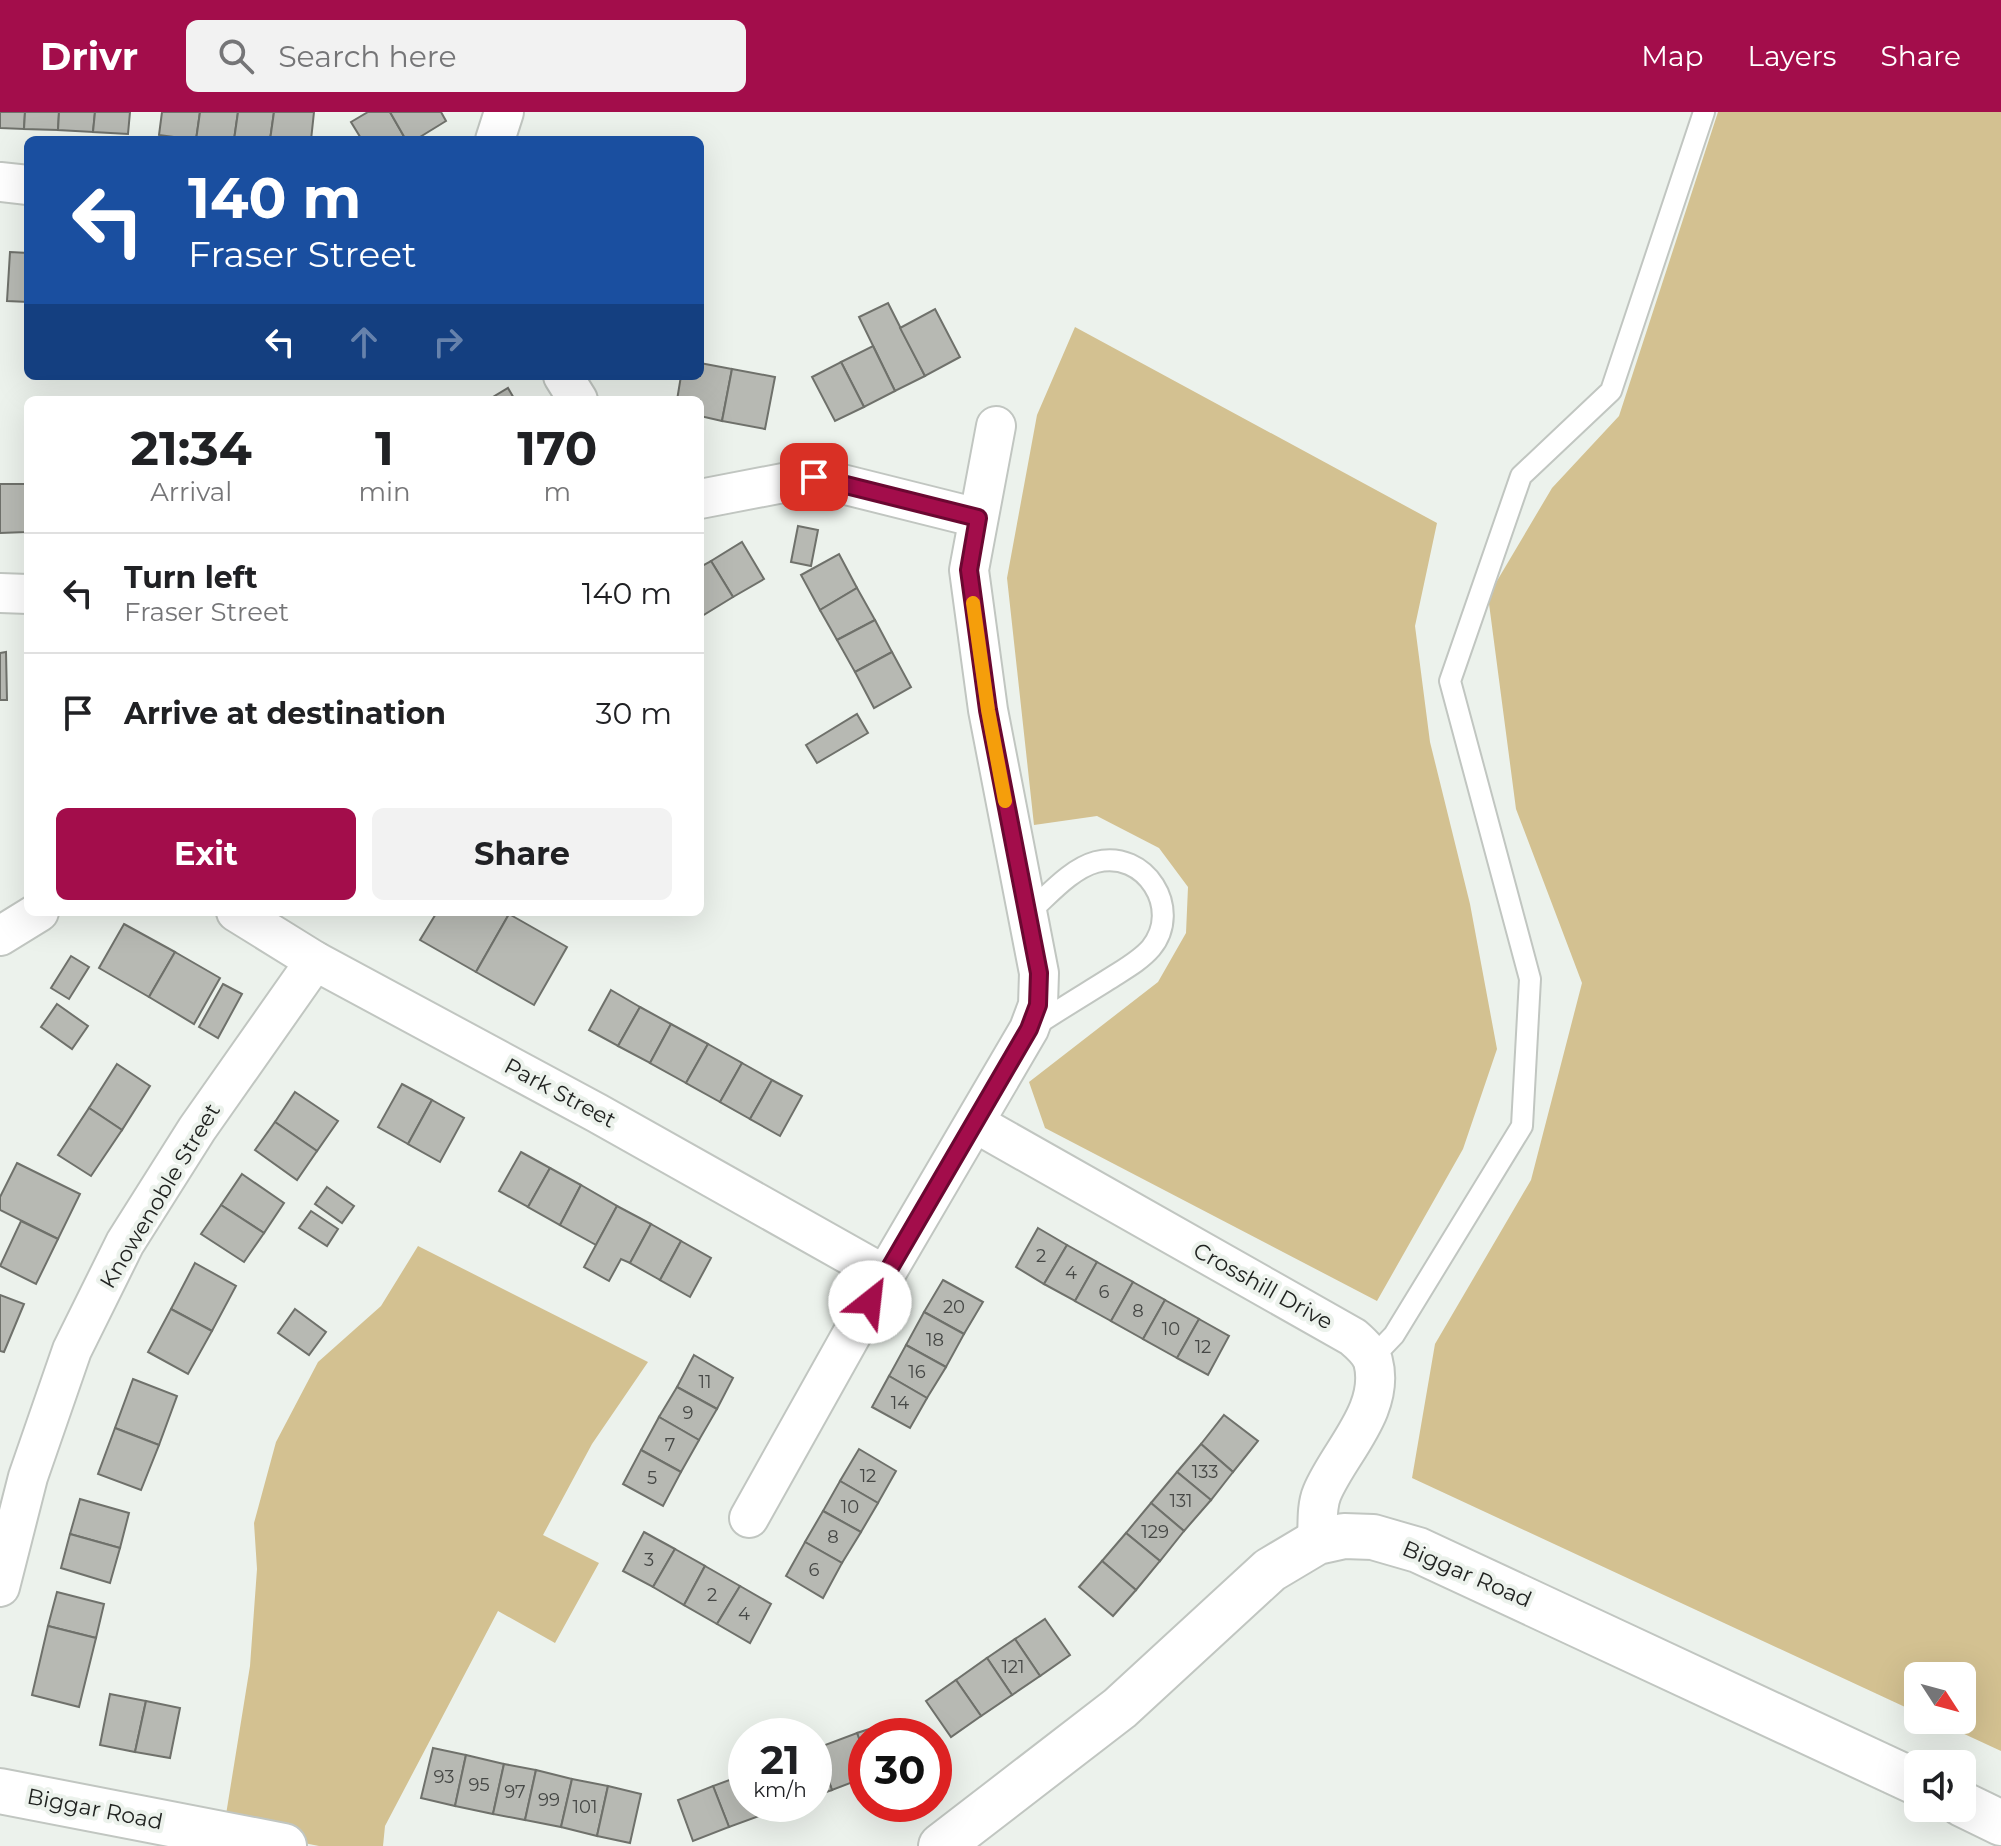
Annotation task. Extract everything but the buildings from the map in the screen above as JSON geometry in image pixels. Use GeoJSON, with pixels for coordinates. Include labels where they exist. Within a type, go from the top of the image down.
{"type":"FeatureCollection","features":[{"type":"Feature","properties":{"kind":"street"},"geometry":{"type":"LineString","coordinates":[[496,136],[504,112]]}},
{"type":"Feature","properties":{"kind":"street"},"geometry":{"type":"LineString","coordinates":[[0,182],[24,185]]}},
{"type":"Feature","properties":{"kind":"street"},"geometry":{"type":"LineString","coordinates":[[749,1518],[885,1275],[1029,1029],[1038,1005],[1039,973],[988,710],[969,570],[996,426]]}},
{"type":"Feature","properties":{"kind":"street"},"geometry":{"type":"LineString","coordinates":[[704,498],[814,477],[978,518]]}},
{"type":"Feature","properties":{"kind":"street"},"geometry":{"type":"LineString","coordinates":[[0,593],[24,594]]}},
{"type":"Feature","properties":{"kind":"street"},"geometry":{"type":"LineString","coordinates":[[0,936],[32,916]]}},
{"type":"Feature","properties":{"kind":"street","name":"Park Street"},"geometry":{"type":"LineString","coordinates":[[242,916],[315,961],[597,1113],[885,1275]]}},
{"type":"Feature","properties":{"kind":"street","name":"Knowenoble Street"},"geometry":{"type":"LineString","coordinates":[[0,1587],[28,1477],[72,1350],[125,1243],[197,1129],[315,961]]}},
{"type":"Feature","properties":{"kind":"street","name":"Crosshill Drive"},"geometry":{"type":"LineString","coordinates":[[975,1123],[1353,1337],[1372,1358]]}},
{"type":"Feature","properties":{"kind":"street"},"geometry":{"type":"LineString","coordinates":[[1317,1542],[1320,1496],[1364,1421],[1370,1405],[1372,1358]]}},
{"type":"Feature","properties":{"kind":"street","name":"Biggar Road"},"geometry":{"type":"LineString","coordinates":[[941,1846],[1120,1708],[1270,1570],[1317,1542],[1344,1536],[1373,1537],[1418,1550],[1904,1776]]}},
{"type":"Feature","properties":{"kind":"street","name":"Biggar Road"},"geometry":{"type":"LineString","coordinates":[[0,1791],[226,1840],[284,1846]]}},
{"type":"Feature","properties":{"kind":"street"},"geometry":{"type":"LineString","coordinates":[[1976,1811],[2001,1823]]}},
{"type":"Feature","properties":{"kind":"lane"},"geometry":{"type":"LineString","coordinates":[[1372,1358],[1394,1335],[1522,1126],[1530,979],[1450,681],[1521,476],[1611,391],[1704,112]]}},
{"type":"Feature","properties":{"kind":"lane"},"geometry":{"type":"LineString","coordinates":[[1027,914],[1079,870],[1094,862],[1112,860],[1129,864],[1143,872],[1156,887],[1163,904],[1160,934],[1140,959],[1029,1029]]}},
{"type":"Feature","properties":{"kind":"shaded area"},"geometry":{"type":"Polygon","coordinates":[[[1718,112],[2001,112],[2001,1751],[1964,1734],[1976,1734],[1976,1662],[1904,1662],[1904,1706],[1412,1478],[1435,1344],[1531,1180],[1582,983],[1516,809],[1488,596],[1552,488],[1619,416],[1718,112]]]}},
{"type":"Feature","properties":{"kind":"shaded area"},"geometry":{"type":"Polygon","coordinates":[[[1075,327],[1437,523],[1415,626],[1430,742],[1470,904],[1497,1049],[1463,1149],[1377,1301],[1045,1128],[1029,1082],[1158,982],[1186,933],[1188,887],[1159,848],[1097,816],[1034,825],[1007,578],[1037,415],[1075,327]]]}},
{"type":"Feature","properties":{"kind":"shaded area"},"geometry":{"type":"Polygon","coordinates":[[[418,1246],[648,1362],[592,1444],[543,1535],[599,1563],[555,1643],[498,1611],[385,1826],[383,1846],[319,1846],[224,1827],[250,1666],[257,1569],[254,1523],[276,1442],[318,1362],[381,1306],[418,1246]]]}},
{"type":"Feature","properties":{"kind":"slow traffic"},"geometry":{"type":"LineString","coordinates":[[973,603],[1005,801]]}},
{"type":"Feature","properties":{"kind":"route"},"geometry":{"type":"LineString","coordinates":[[814,477],[978,518],[969,570],[988,710],[1039,973],[1038,1005],[1029,1029],[870,1302]]}}]}
